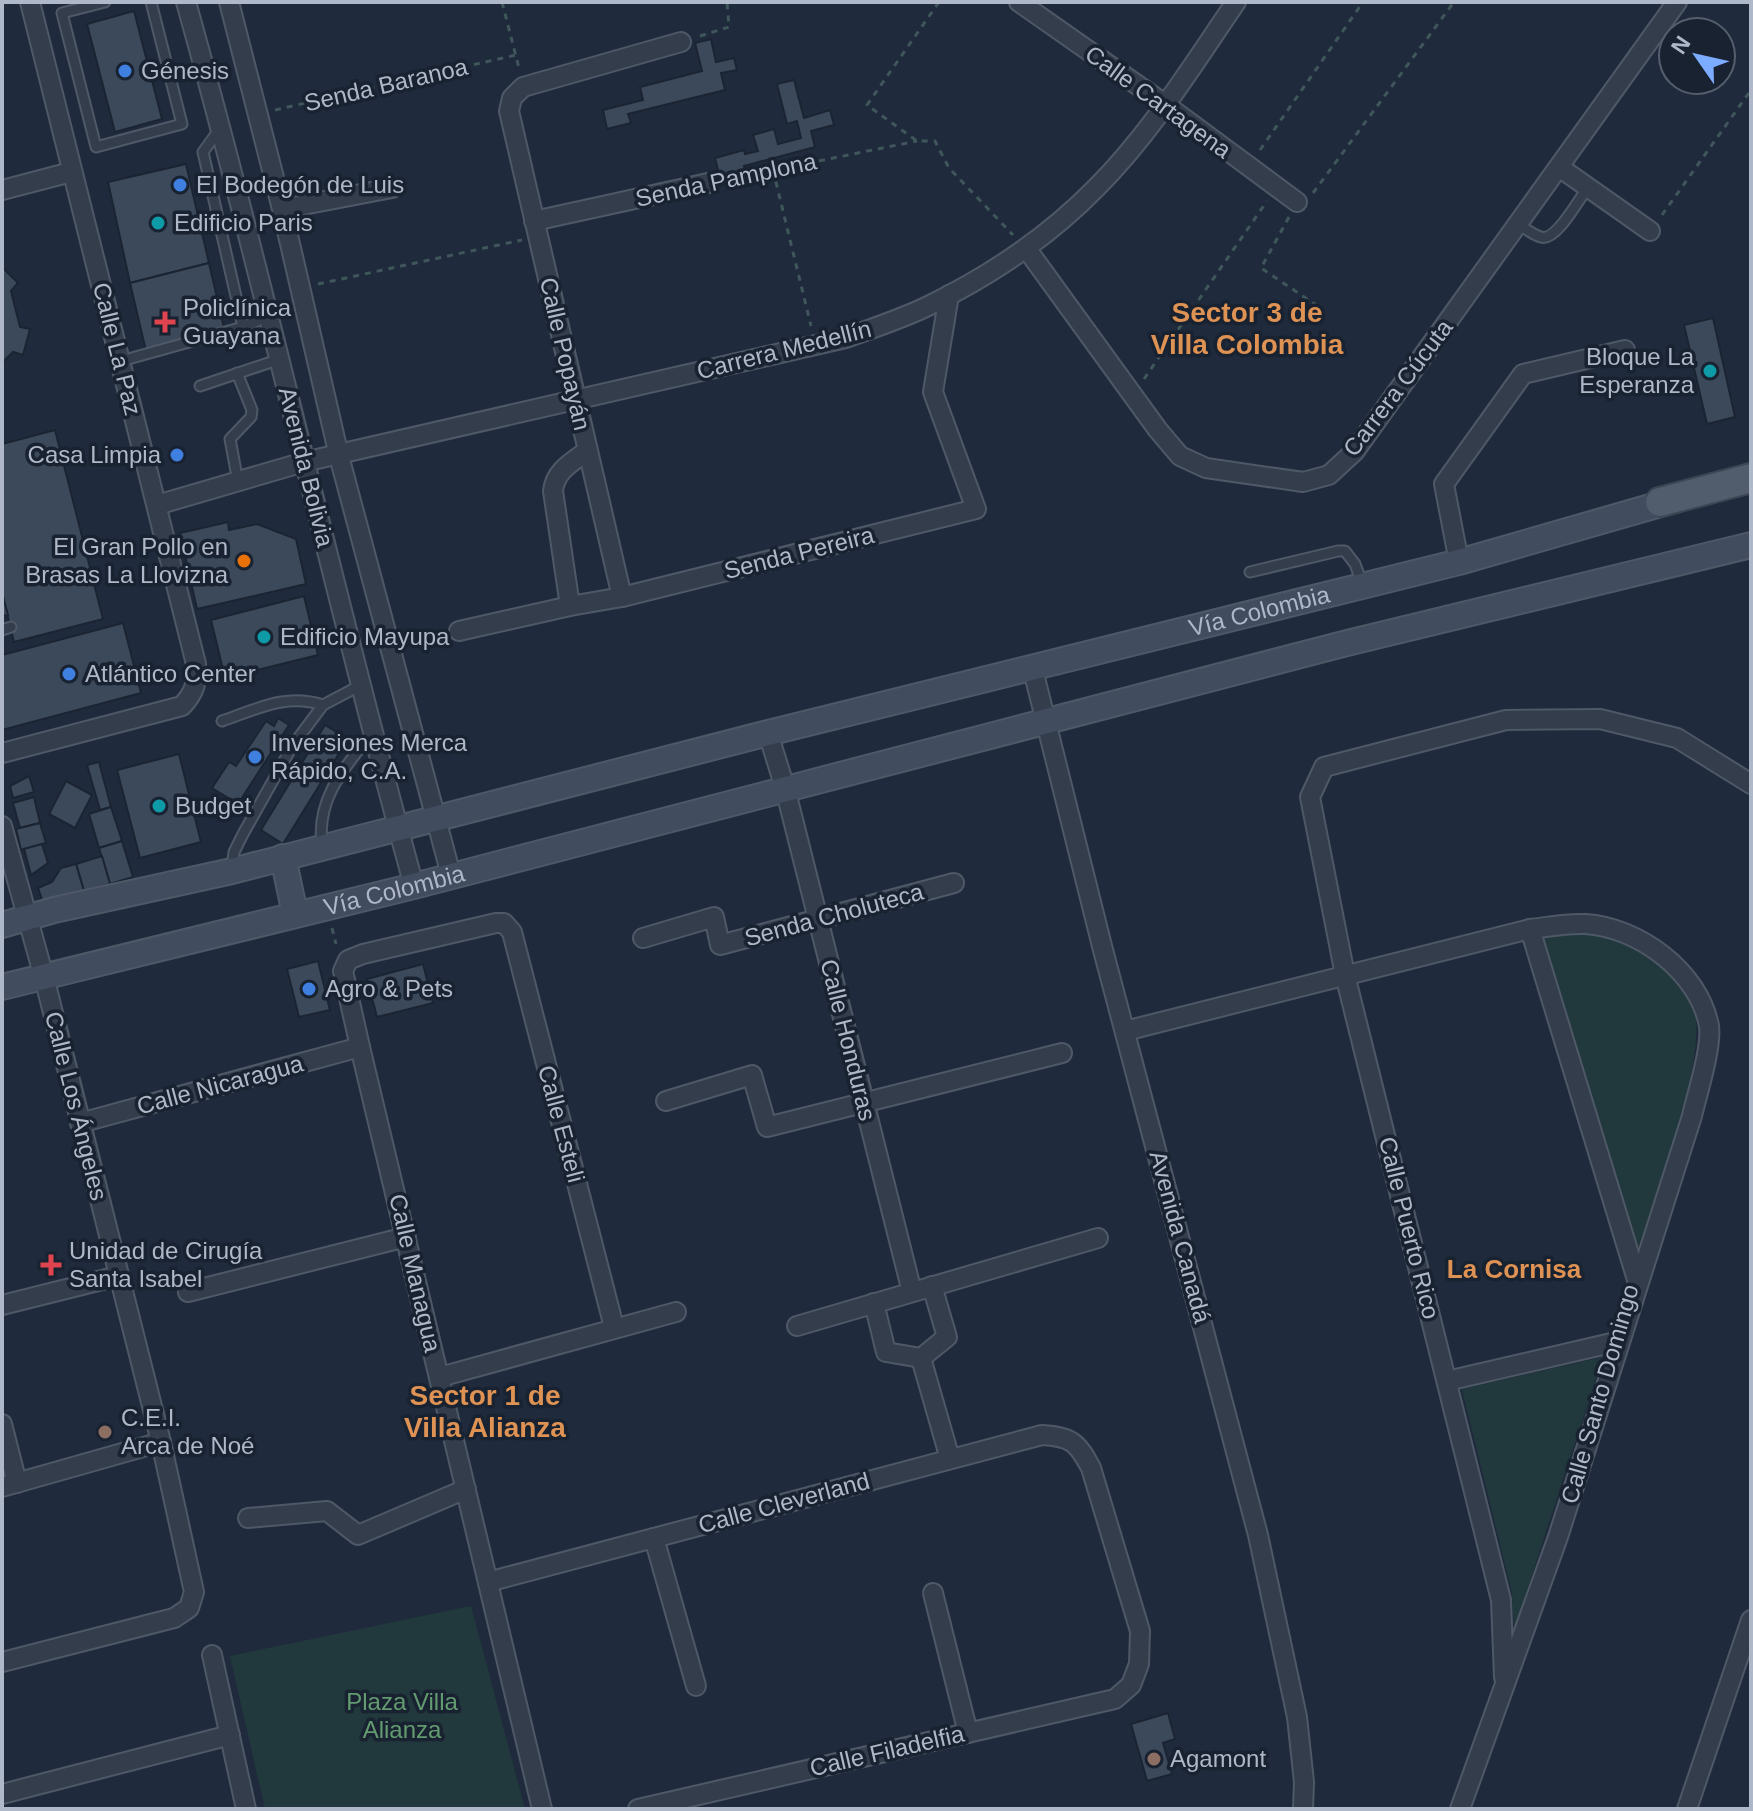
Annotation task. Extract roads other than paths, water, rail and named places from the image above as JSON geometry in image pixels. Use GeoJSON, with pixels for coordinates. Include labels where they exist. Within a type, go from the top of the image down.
{"type":"FeatureCollection","features":[{"type":"Feature","properties":{"kind":"main road"},"geometry":{"type":"LineString","coordinates":[[1660,502],[1751,478]]}},
{"type":"Feature","properties":{"kind":"main road","name":"Vía Colombia"},"geometry":{"type":"LineString","coordinates":[[2,925],[232,871],[768,733],[1033,670],[1459,562],[1660,502],[1751,486]]}},
{"type":"Feature","properties":{"kind":"main road","name":"Vía Colombia"},"geometry":{"type":"LineString","coordinates":[[2,987],[414,886],[1362,639],[1751,545]]}},
{"type":"Feature","properties":{"kind":"main road"},"geometry":{"type":"LineString","coordinates":[[283,857],[295,914]]}},
{"type":"Feature","properties":{"kind":"street","name":"Calle La Paz"},"geometry":{"type":"LineString","coordinates":[[2,753],[182,706],[197,683],[196,664],[30,2]]}},
{"type":"Feature","properties":{"kind":"street","name":"Avenida Bolivia"},"geometry":{"type":"LineString","coordinates":[[186,2],[221,127],[414,886]]}},
{"type":"Feature","properties":{"kind":"street","name":"Avenida Bolivia"},"geometry":{"type":"LineString","coordinates":[[229,2],[282,209],[339,456],[451,875]]}},
{"type":"Feature","properties":{"kind":"street","name":"Calle Cartagena"},"geometry":{"type":"LineString","coordinates":[[1019,2],[1297,202]]}},
{"type":"Feature","properties":{"kind":"street","name":"Carrera Medellín"},"geometry":{"type":"LineString","coordinates":[[157,505],[304,462],[815,345],[924,308],[1026,248],[1096,189],[1166,105],[1236,2]]}},
{"type":"Feature","properties":{"kind":"street","name":"Carrera Cúcuta"},"geometry":{"type":"LineString","coordinates":[[1026,248],[1180,456],[1206,468],[1303,482],[1329,475],[1354,452],[1677,2]]}},
{"type":"Feature","properties":{"kind":"street","name":"Calle Popayán"},"geometry":{"type":"LineString","coordinates":[[622,597],[509,111],[512,98],[523,87],[681,42]]}},
{"type":"Feature","properties":{"kind":"street"},"geometry":{"type":"LineString","coordinates":[[1559,167],[1650,231]]}},
{"type":"Feature","properties":{"kind":"street"},"geometry":{"type":"LineString","coordinates":[[2,190],[71,172]]}},
{"type":"Feature","properties":{"kind":"street","name":"Senda Pamplona"},"geometry":{"type":"LineString","coordinates":[[536,229],[708,183]]}},
{"type":"Feature","properties":{"kind":"street"},"geometry":{"type":"LineString","coordinates":[[282,209],[392,188]]}},
{"type":"Feature","properties":{"kind":"street","name":"Senda Pereira"},"geometry":{"type":"LineString","coordinates":[[459,631],[622,597],[976,509],[933,392],[949,295]]}},
{"type":"Feature","properties":{"kind":"street"},"geometry":{"type":"LineString","coordinates":[[1459,562],[1444,484],[1523,374],[1625,350]]}},
{"type":"Feature","properties":{"kind":"street"},"geometry":{"type":"LineString","coordinates":[[570,606],[553,491],[554,482],[562,470],[587,451]]}},
{"type":"Feature","properties":{"kind":"street","name":"Avenida Canadá"},"geometry":{"type":"LineString","coordinates":[[1033,670],[1258,1535],[1297,1717],[1304,1782],[1303,1809]]}},
{"type":"Feature","properties":{"kind":"street","name":"Calle Puerto Rico"},"geometry":{"type":"LineString","coordinates":[[1504,1692],[1501,1600],[1345,975],[1310,797],[1324,767],[1506,720],[1600,719],[1677,738],[1751,784]]}},
{"type":"Feature","properties":{"kind":"street"},"geometry":{"type":"LineString","coordinates":[[768,733],[785,788]]}},
{"type":"Feature","properties":{"kind":"street","name":"Calle Honduras"},"geometry":{"type":"LineString","coordinates":[[785,788],[912,1292]]}},
{"type":"Feature","properties":{"kind":"street","name":"Calle Los Ángeles"},"geometry":{"type":"LineString","coordinates":[[2,826],[44,977],[161,1442],[194,1592],[189,1608],[174,1618],[2,1662]]}},
{"type":"Feature","properties":{"kind":"street","name":"Senda Choluteca"},"geometry":{"type":"LineString","coordinates":[[643,938],[714,917],[720,945],[954,883]]}},
{"type":"Feature","properties":{"kind":"street","name":"Calle Managua"},"geometry":{"type":"LineString","coordinates":[[504,923],[363,954],[348,960],[343,971],[542,1809]]}},
{"type":"Feature","properties":{"kind":"street","name":"Calle Esteli"},"geometry":{"type":"LineString","coordinates":[[504,923],[512,932],[614,1327]]}},
{"type":"Feature","properties":{"kind":"street"},"geometry":{"type":"LineString","coordinates":[[1125,1031],[1530,929],[1587,924],[1638,937],[1666,956],[1697,994],[1709,1028],[1692,1116],[1638,1283]]}},
{"type":"Feature","properties":{"kind":"street","name":"Calle Santo Domingo"},"geometry":{"type":"LineString","coordinates":[[1460,1809],[1558,1537],[1638,1283],[1530,929]]}},
{"type":"Feature","properties":{"kind":"street","name":"Calle Nicaragua"},"geometry":{"type":"LineString","coordinates":[[80,1123],[360,1047]]}},
{"type":"Feature","properties":{"kind":"street"},"geometry":{"type":"LineString","coordinates":[[666,1101],[752,1075],[767,1127],[1062,1053]]}},
{"type":"Feature","properties":{"kind":"street"},"geometry":{"type":"LineString","coordinates":[[188,1292],[406,1237]]}},
{"type":"Feature","properties":{"kind":"street"},"geometry":{"type":"LineString","coordinates":[[797,1326],[1098,1238]]}},
{"type":"Feature","properties":{"kind":"street"},"geometry":{"type":"LineString","coordinates":[[2,1305],[118,1276]]}},
{"type":"Feature","properties":{"kind":"street"},"geometry":{"type":"LineString","coordinates":[[874,1303],[886,1352],[921,1358],[947,1337],[932,1286]]}},
{"type":"Feature","properties":{"kind":"street"},"geometry":{"type":"LineString","coordinates":[[440,1377],[676,1312]]}},
{"type":"Feature","properties":{"kind":"street"},"geometry":{"type":"LineString","coordinates":[[1447,1381],[1620,1341]]}},
{"type":"Feature","properties":{"kind":"street"},"geometry":{"type":"LineString","coordinates":[[921,1358],[950,1459]]}},
{"type":"Feature","properties":{"kind":"street"},"geometry":{"type":"LineString","coordinates":[[2,1424],[10,1485],[161,1442]]}},
{"type":"Feature","properties":{"kind":"street","name":"Calle Cleverland"},"geometry":{"type":"LineString","coordinates":[[488,1582],[1042,1435],[1062,1436],[1079,1445],[1091,1468],[1140,1631],[1139,1664],[1131,1685]]}},
{"type":"Feature","properties":{"kind":"street"},"geometry":{"type":"LineString","coordinates":[[248,1518],[327,1511],[358,1535],[466,1489]]}},
{"type":"Feature","properties":{"kind":"street"},"geometry":{"type":"LineString","coordinates":[[654,1538],[696,1686]]}},
{"type":"Feature","properties":{"kind":"street"},"geometry":{"type":"LineString","coordinates":[[933,1593],[968,1733]]}},
{"type":"Feature","properties":{"kind":"street"},"geometry":{"type":"LineString","coordinates":[[1687,1809],[1751,1620]]}},
{"type":"Feature","properties":{"kind":"street"},"geometry":{"type":"LineString","coordinates":[[212,1655],[246,1809]]}},
{"type":"Feature","properties":{"kind":"street","name":"Calle Filadelfia"},"geometry":{"type":"LineString","coordinates":[[638,1809],[1115,1699],[1131,1685]]}},
{"type":"Feature","properties":{"kind":"street"},"geometry":{"type":"LineString","coordinates":[[2,1794],[230,1735]]}},
{"type":"Feature","properties":{"kind":"lane"},"geometry":{"type":"LineString","coordinates":[[105,2],[74,6],[62,13],[96,147],[182,124],[151,2]]}},
{"type":"Feature","properties":{"kind":"lane"},"geometry":{"type":"LineString","coordinates":[[221,127],[203,152],[243,327]]}},
{"type":"Feature","properties":{"kind":"lane"},"geometry":{"type":"LineString","coordinates":[[1518,224],[1543,238],[1549,237],[1559,230],[1588,187]]}},
{"type":"Feature","properties":{"kind":"lane"},"geometry":{"type":"LineString","coordinates":[[121,361],[243,327],[269,316]]}},
{"type":"Feature","properties":{"kind":"lane"},"geometry":{"type":"LineString","coordinates":[[200,386],[280,359]]}},
{"type":"Feature","properties":{"kind":"lane"},"geometry":{"type":"LineString","coordinates":[[237,373],[252,410],[248,422],[230,439],[238,482]]}},
{"type":"Feature","properties":{"kind":"lane"},"geometry":{"type":"LineString","coordinates":[[1250,572],[1345,551],[1355,564],[1363,586]]}},
{"type":"Feature","properties":{"kind":"lane"},"geometry":{"type":"LineString","coordinates":[[232,871],[234,852],[293,745],[323,705],[361,685]]}},
{"type":"Feature","properties":{"kind":"lane"},"geometry":{"type":"LineString","coordinates":[[222,721],[290,699],[323,705]]}},
{"type":"Feature","properties":{"kind":"lane"},"geometry":{"type":"LineString","coordinates":[[322,847],[320,825],[336,782],[373,732]]}},
{"type":"Feature","properties":{"kind":"place","name":"Génesis"},"geometry":{"type":"Point","coordinates":[125,71]}},
{"type":"Feature","properties":{"kind":"place","name":"El Bodegón de Luis"},"geometry":{"type":"Point","coordinates":[180,185]}},
{"type":"Feature","properties":{"kind":"place","name":"Edificio Paris"},"geometry":{"type":"Point","coordinates":[158,223]}},
{"type":"Feature","properties":{"kind":"place","name":"Policlínica Guayana"},"geometry":{"type":"Point","coordinates":[165,322]}},
{"type":"Feature","properties":{"kind":"place","name":"Bloque La Esperanza"},"geometry":{"type":"Point","coordinates":[1710,371]}},
{"type":"Feature","properties":{"kind":"place","name":"Casa Limpia"},"geometry":{"type":"Point","coordinates":[177,455]}},
{"type":"Feature","properties":{"kind":"place","name":"El Gran Pollo en Brasas La Llovizna"},"geometry":{"type":"Point","coordinates":[244,561]}},
{"type":"Feature","properties":{"kind":"place","name":"Edificio Mayupa"},"geometry":{"type":"Point","coordinates":[264,637]}},
{"type":"Feature","properties":{"kind":"place","name":"Atlántico Center"},"geometry":{"type":"Point","coordinates":[69,674]}},
{"type":"Feature","properties":{"kind":"place","name":"Inversiones Merca Rápido, C.A."},"geometry":{"type":"Point","coordinates":[255,757]}},
{"type":"Feature","properties":{"kind":"place","name":"Budget"},"geometry":{"type":"Point","coordinates":[159,806]}},
{"type":"Feature","properties":{"kind":"place","name":"Agro & Pets"},"geometry":{"type":"Point","coordinates":[309,989]}},
{"type":"Feature","properties":{"kind":"place","name":"Unidad de Cirugía Santa Isabel"},"geometry":{"type":"Point","coordinates":[51,1265]}},
{"type":"Feature","properties":{"kind":"place","name":"C.E.I. Arca de Noé"},"geometry":{"type":"Point","coordinates":[105,1432]}},
{"type":"Feature","properties":{"kind":"place","name":"Agamont"},"geometry":{"type":"Point","coordinates":[1154,1759]}},
{"type":"Feature","properties":{"kind":"district","name":"Sector 3 de Villa Colombia"},"geometry":{"type":"Point","coordinates":[1247,328]}},
{"type":"Feature","properties":{"kind":"district","name":"La Cornisa"},"geometry":{"type":"Point","coordinates":[1514,1269]}},
{"type":"Feature","properties":{"kind":"district","name":"Sector 1 de Villa Alianza"},"geometry":{"type":"Point","coordinates":[485,1411]}},
{"type":"Feature","properties":{"kind":"park label","name":"Plaza Villa Alianza"},"geometry":{"type":"Point","coordinates":[402,1716]}}]}
